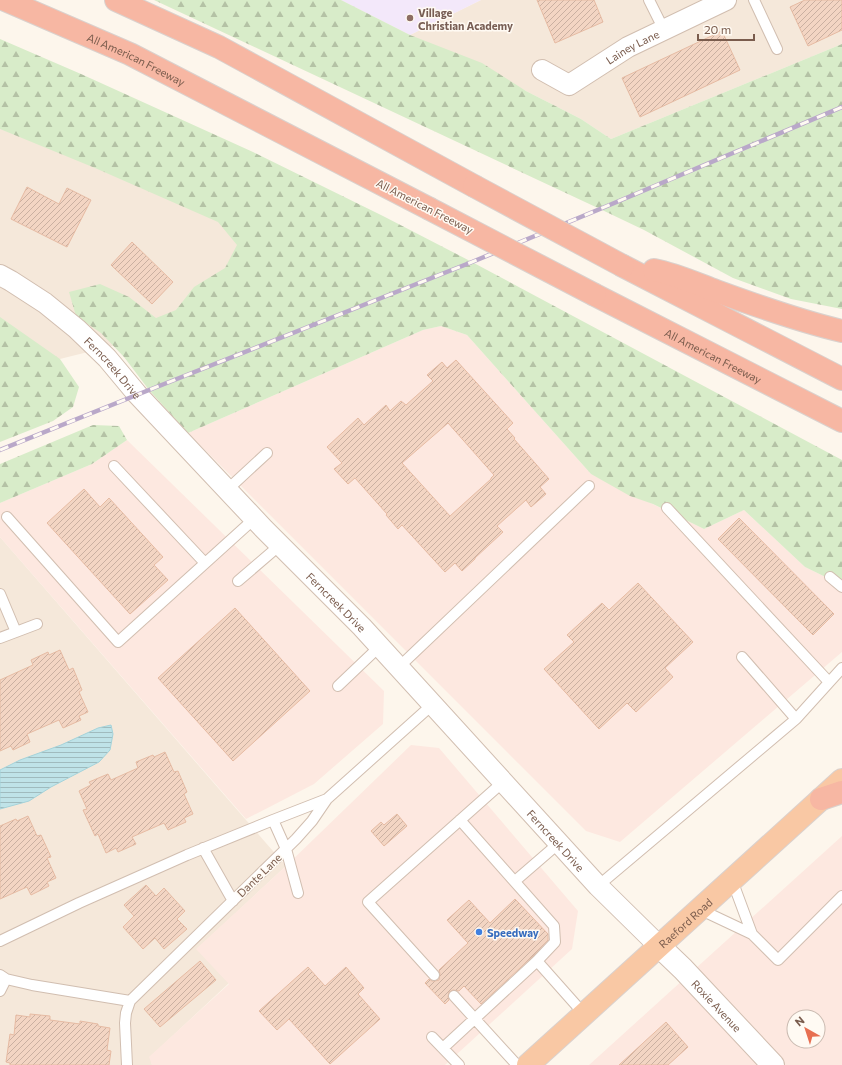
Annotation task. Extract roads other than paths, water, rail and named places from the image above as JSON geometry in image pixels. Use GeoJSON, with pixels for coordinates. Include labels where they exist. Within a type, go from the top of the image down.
{"type":"FeatureCollection","features":[{"type":"Feature","properties":{"kind":"highway","name":"All American Freeway"},"geometry":{"type":"LineString","coordinates":[[5,0],[130,54],[595,295],[842,420]]}},
{"type":"Feature","properties":{"kind":"highway"},"geometry":{"type":"LineString","coordinates":[[116,0],[219,47],[623,266],[652,274],[676,276],[773,311],[820,326],[842,331]]}},
{"type":"Feature","properties":{"kind":"highway"},"geometry":{"type":"LineString","coordinates":[[652,274],[842,379]]}},
{"type":"Feature","properties":{"kind":"highway","name":"Raeford Road"},"geometry":{"type":"LineString","coordinates":[[528,1065],[544,1056],[584,1014],[842,780]]}},
{"type":"Feature","properties":{"kind":"highway"},"geometry":{"type":"LineString","coordinates":[[821,799],[842,792]]}},
{"type":"Feature","properties":{"kind":"street","name":"Lainey Lane"},"geometry":{"type":"LineString","coordinates":[[542,70],[569,85],[628,47],[726,0]]}},
{"type":"Feature","properties":{"kind":"street","name":"Ferncreek Drive"},"geometry":{"type":"LineString","coordinates":[[0,275],[45,303],[77,329],[107,358],[137,394],[254,519],[380,646],[598,886],[659,946]]}},
{"type":"Feature","properties":{"kind":"street","name":"Roxie Avenue"},"geometry":{"type":"LineString","coordinates":[[659,946],[683,969],[773,1065]]}},
{"type":"Feature","properties":{"kind":"lane"},"geometry":{"type":"LineString","coordinates":[[649,0],[664,30]]}},
{"type":"Feature","properties":{"kind":"lane"},"geometry":{"type":"LineString","coordinates":[[754,0],[777,49]]}},
{"type":"Feature","properties":{"kind":"lane"},"geometry":{"type":"LineString","coordinates":[[227,490],[267,453]]}},
{"type":"Feature","properties":{"kind":"lane"},"geometry":{"type":"LineString","coordinates":[[114,466],[205,563]]}},
{"type":"Feature","properties":{"kind":"lane"},"geometry":{"type":"LineString","coordinates":[[399,667],[589,486]]}},
{"type":"Feature","properties":{"kind":"lane"},"geometry":{"type":"LineString","coordinates":[[667,508],[829,682]]}},
{"type":"Feature","properties":{"kind":"lane"},"geometry":{"type":"LineString","coordinates":[[7,517],[118,642],[254,519]]}},
{"type":"Feature","properties":{"kind":"lane"},"geometry":{"type":"LineString","coordinates":[[238,582],[280,545]]}},
{"type":"Feature","properties":{"kind":"lane"},"geometry":{"type":"LineString","coordinates":[[830,577],[842,587]]}},
{"type":"Feature","properties":{"kind":"lane"},"geometry":{"type":"LineString","coordinates":[[0,594],[16,632]]}},
{"type":"Feature","properties":{"kind":"lane"},"geometry":{"type":"LineString","coordinates":[[0,638],[37,624]]}},
{"type":"Feature","properties":{"kind":"lane"},"geometry":{"type":"LineString","coordinates":[[338,686],[380,646]]}},
{"type":"Feature","properties":{"kind":"lane"},"geometry":{"type":"LineString","coordinates":[[742,657],[796,719]]}},
{"type":"Feature","properties":{"kind":"lane"},"geometry":{"type":"LineString","coordinates":[[598,886],[796,719],[842,668]]}},
{"type":"Feature","properties":{"kind":"lane","name":"Dante Lane"},"geometry":{"type":"LineString","coordinates":[[130,1001],[286,849],[307,827],[327,799],[433,704]]}},
{"type":"Feature","properties":{"kind":"lane"},"geometry":{"type":"LineString","coordinates":[[434,975],[368,902],[503,782]]}},
{"type":"Feature","properties":{"kind":"lane"},"geometry":{"type":"LineString","coordinates":[[0,941],[79,903],[203,848],[327,799]]}},
{"type":"Feature","properties":{"kind":"lane"},"geometry":{"type":"LineString","coordinates":[[273,820],[286,849],[298,893]]}},
{"type":"Feature","properties":{"kind":"lane"},"geometry":{"type":"LineString","coordinates":[[443,1048],[537,961],[555,942],[554,926],[460,820]]}},
{"type":"Feature","properties":{"kind":"lane"},"geometry":{"type":"LineString","coordinates":[[515,881],[559,843]]}},
{"type":"Feature","properties":{"kind":"lane"},"geometry":{"type":"LineString","coordinates":[[203,848],[233,901]]}},
{"type":"Feature","properties":{"kind":"lane"},"geometry":{"type":"LineString","coordinates":[[732,880],[752,934]]}},
{"type":"Feature","properties":{"kind":"lane"},"geometry":{"type":"LineString","coordinates":[[700,909],[752,934],[778,960],[842,896]]}},
{"type":"Feature","properties":{"kind":"lane"},"geometry":{"type":"LineString","coordinates":[[537,961],[584,1014]]}},
{"type":"Feature","properties":{"kind":"lane"},"geometry":{"type":"LineString","coordinates":[[0,991],[3,977],[32,985],[130,1001],[126,1013],[125,1023],[127,1065]]}},
{"type":"Feature","properties":{"kind":"lane"},"geometry":{"type":"LineString","coordinates":[[454,996],[517,1065]]}},
{"type":"Feature","properties":{"kind":"lane"},"geometry":{"type":"LineString","coordinates":[[432,1037],[459,1065]]}},
{"type":"Feature","properties":{"kind":"water"},"geometry":{"type":"Polygon","coordinates":[[[111,725],[113,734],[110,750],[99,762],[51,787],[29,801],[0,809],[0,770],[20,760],[61,745],[98,728],[111,725]]]}},
{"type":"Feature","properties":{"kind":"railway"},"geometry":{"type":"LineString","coordinates":[[0,450],[472,262],[842,107]]}},
{"type":"Feature","properties":{"kind":"place","name":"Village Christian Academy"},"geometry":{"type":"Point","coordinates":[410,18]}},
{"type":"Feature","properties":{"kind":"place","name":"Speedway"},"geometry":{"type":"Point","coordinates":[479,932]}}]}
